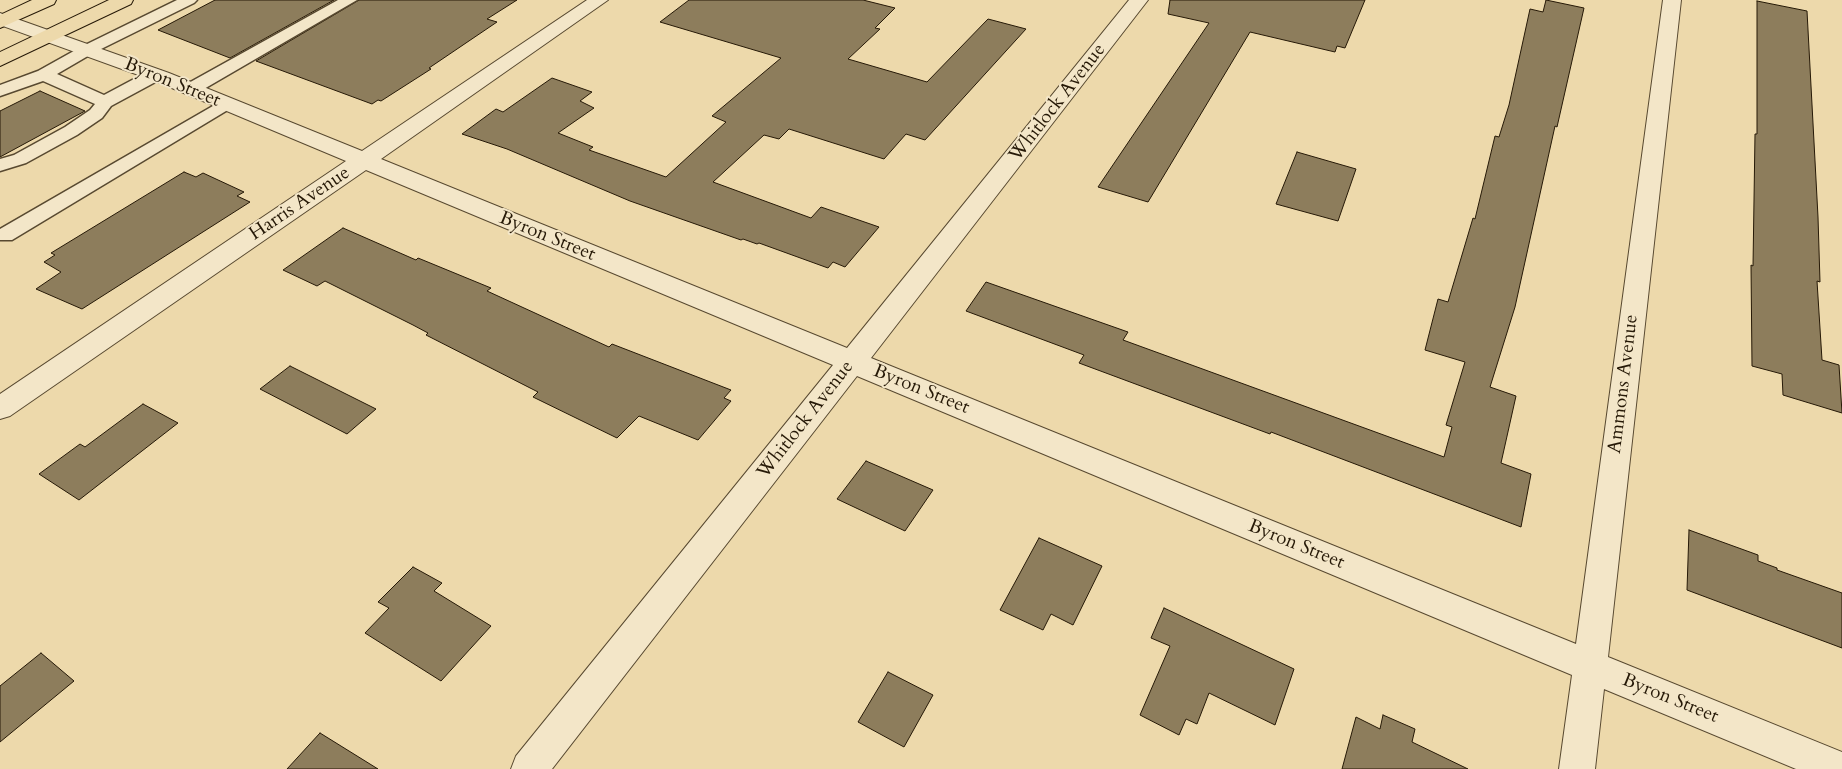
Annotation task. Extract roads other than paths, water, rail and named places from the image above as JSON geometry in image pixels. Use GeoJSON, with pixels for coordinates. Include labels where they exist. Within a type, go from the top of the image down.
{"type":"FeatureCollection","features":[{"type":"Feature","properties":{"kind":"highway"},"geometry":{"type":"LineString","coordinates":[[1,21],[47,0]]}},
{"type":"Feature","properties":{"kind":"highway"},"geometry":{"type":"LineString","coordinates":[[0,60],[124,0]]}},
{"type":"Feature","properties":{"kind":"street","name":"Harris Avenue"},"geometry":{"type":"LineString","coordinates":[[0,408],[599,0]]}},
{"type":"Feature","properties":{"kind":"street","name":"Whitlock Avenue"},"geometry":{"type":"LineString","coordinates":[[528,769],[1139,0]]}},
{"type":"Feature","properties":{"kind":"street","name":"Ammons Avenue"},"geometry":{"type":"LineString","coordinates":[[1577,769],[1588,666],[1672,0]]}},
{"type":"Feature","properties":{"kind":"street","name":"Byron Street"},"geometry":{"type":"LineString","coordinates":[[1,21],[48,36],[191,89],[1840,769]]}},
{"type":"Feature","properties":{"kind":"lane"},"geometry":{"type":"LineString","coordinates":[[0,91],[44,75],[87,50],[189,0]]}},
{"type":"Feature","properties":{"kind":"lane"},"geometry":{"type":"LineString","coordinates":[[191,89],[349,0]]}},
{"type":"Feature","properties":{"kind":"lane"},"geometry":{"type":"LineString","coordinates":[[44,75],[106,102]]}},
{"type":"Feature","properties":{"kind":"lane"},"geometry":{"type":"LineString","coordinates":[[0,165],[20,159],[71,131],[96,114],[106,102],[155,75]]}},
{"type":"Feature","properties":{"kind":"lane"},"geometry":{"type":"LineString","coordinates":[[5,235],[225,104]]}}]}
